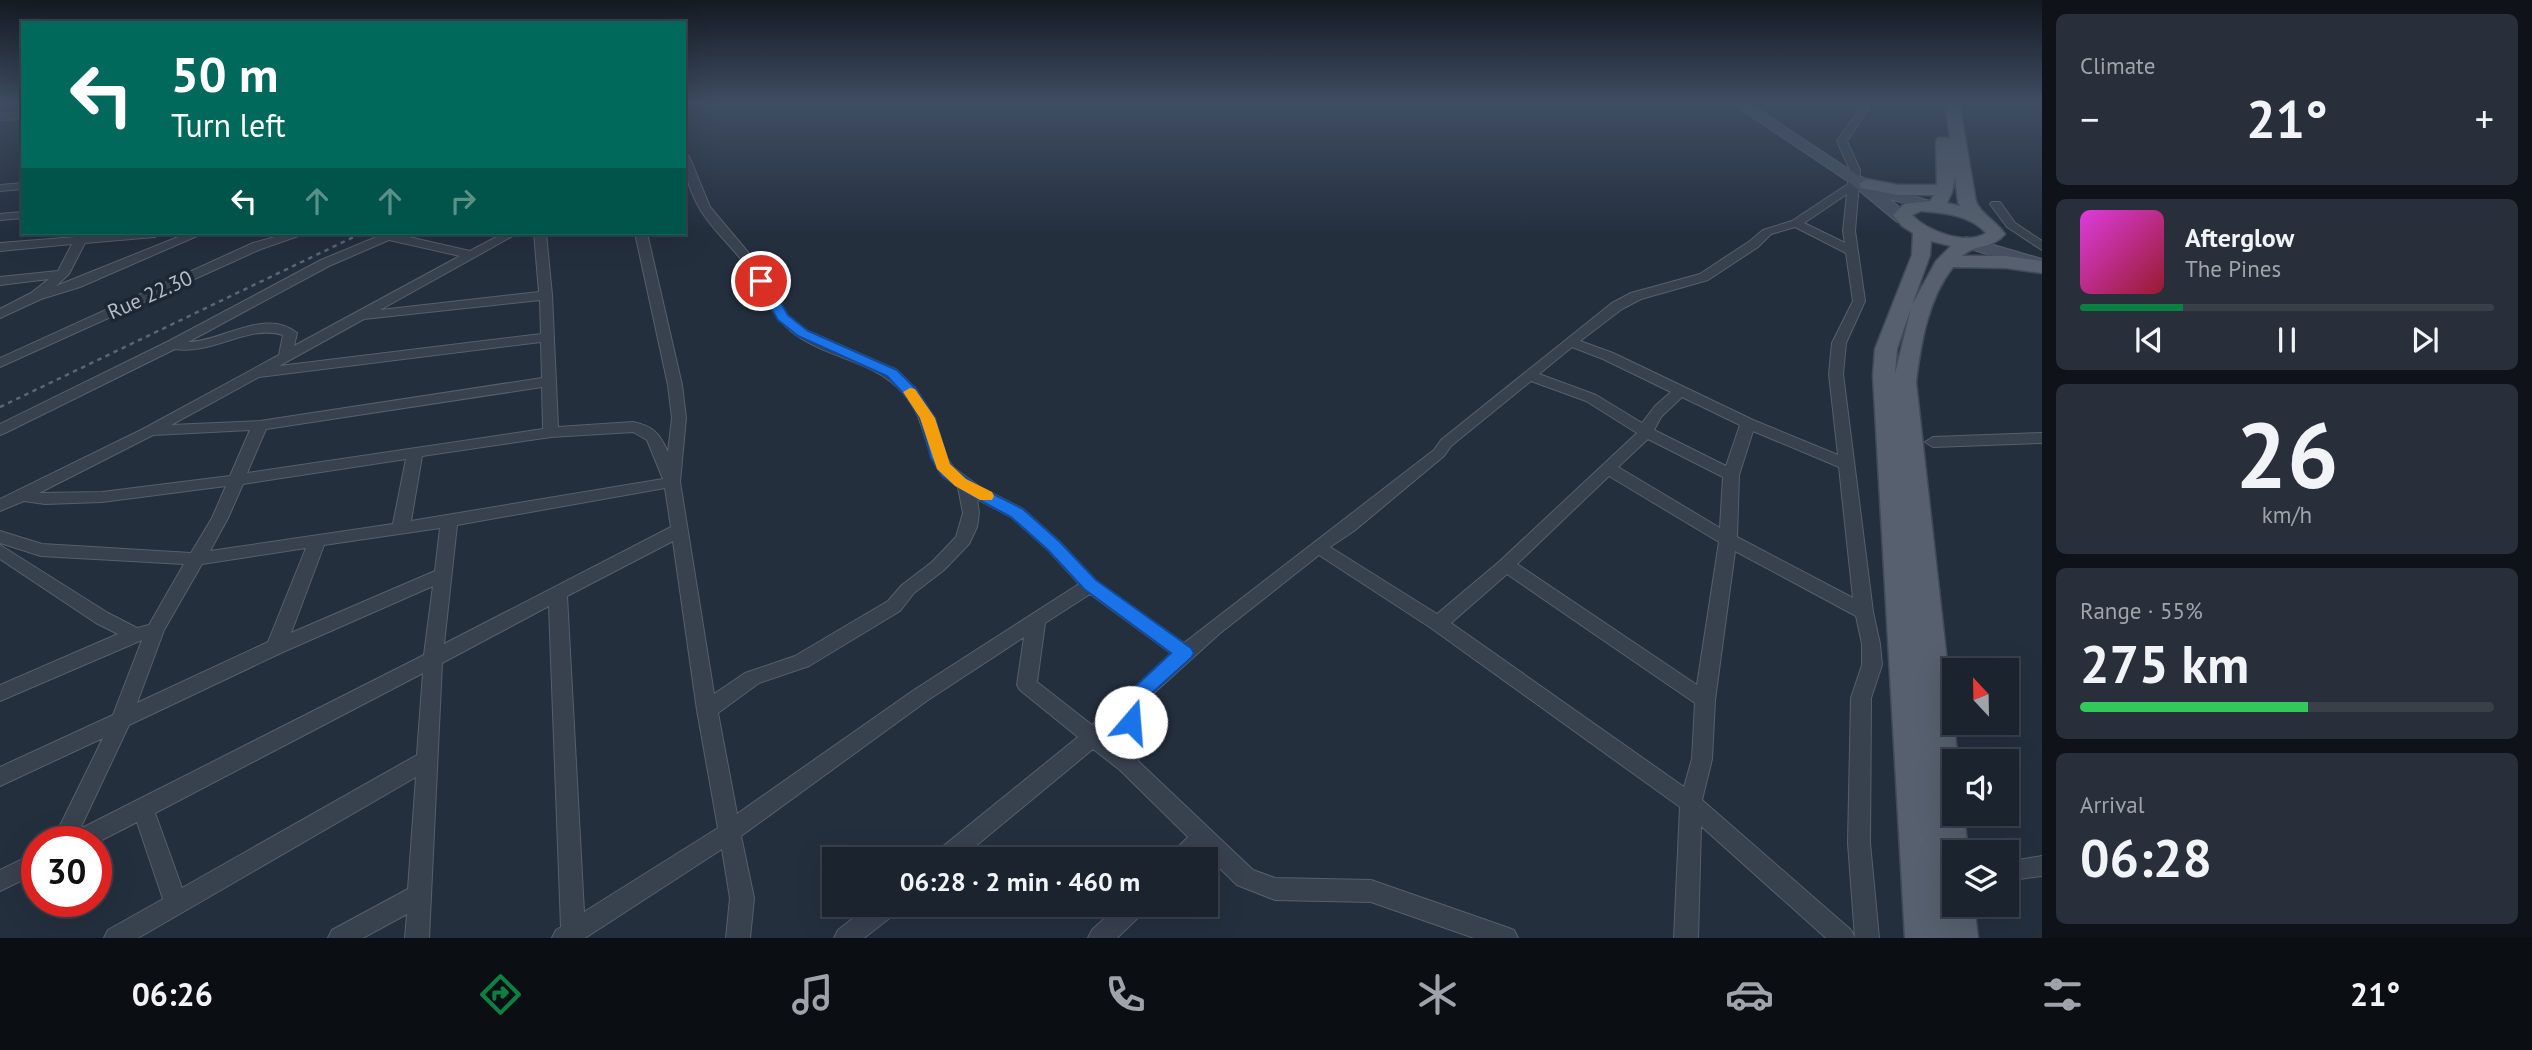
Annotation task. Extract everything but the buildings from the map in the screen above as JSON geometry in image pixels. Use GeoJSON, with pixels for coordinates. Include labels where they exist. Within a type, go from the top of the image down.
{"type":"FeatureCollection","features":[{"type":"Feature","properties":{"kind":"main road"},"geometry":{"type":"LineString","coordinates":[[1935,207],[1945,190],[1947,167],[1944,146]]}},
{"type":"Feature","properties":{"kind":"main road"},"geometry":{"type":"LineString","coordinates":[[1959,146],[1967,202],[1973,216]]}},
{"type":"Feature","properties":{"kind":"main road"},"geometry":{"type":"LineString","coordinates":[[1858,183],[1898,190],[1945,190]]}},
{"type":"Feature","properties":{"kind":"main road"},"geometry":{"type":"LineString","coordinates":[[1913,225],[1966,242],[1988,241],[1996,234],[1973,216],[1935,207],[1910,208],[1904,211],[1913,225],[1921,255],[1886,349],[1884,376],[1924,938]]}},
{"type":"Feature","properties":{"kind":"main road"},"geometry":{"type":"LineString","coordinates":[[1950,840],[1905,382],[1915,325],[1945,261],[1966,242]]}},
{"type":"Feature","properties":{"kind":"main road"},"geometry":{"type":"LineString","coordinates":[[1945,261],[2006,262],[2042,266]]}},
{"type":"Feature","properties":{"kind":"main road"},"geometry":{"type":"LineString","coordinates":[[1957,917],[1959,938]]}},
{"type":"Feature","properties":{"kind":"street"},"geometry":{"type":"LineString","coordinates":[[1803,146],[1913,225]]}},
{"type":"Feature","properties":{"kind":"street"},"geometry":{"type":"LineString","coordinates":[[1845,146],[1854,163],[1858,183],[1849,231],[1859,301],[1839,343],[1836,374],[1864,612],[1871,644],[1872,665],[1861,698],[1860,843],[1867,938]]}},
{"type":"Feature","properties":{"kind":"street"},"geometry":{"type":"LineString","coordinates":[[686,161],[705,208],[754,267],[783,318],[803,334],[892,373],[911,393],[928,418],[942,466],[966,485],[1017,513],[1054,546],[1090,585],[1184,653]]}},
{"type":"Feature","properties":{"kind":"street"},"geometry":{"type":"LineString","coordinates":[[1858,183],[1935,207]]}},
{"type":"Feature","properties":{"kind":"street"},"geometry":{"type":"LineString","coordinates":[[958,847],[1058,768],[1091,735],[1184,653],[1276,577],[1301,562],[1379,503],[1439,453],[1446,443],[1617,306],[1636,296],[1704,277],[1754,244],[1767,232],[1796,223],[1858,183]]}},
{"type":"Feature","properties":{"kind":"street"},"geometry":{"type":"LineString","coordinates":[[0,188],[21,186]]}},
{"type":"Feature","properties":{"kind":"street"},"geometry":{"type":"LineString","coordinates":[[1996,204],[2011,225],[2042,246]]}},
{"type":"Feature","properties":{"kind":"street"},"geometry":{"type":"LineString","coordinates":[[0,217],[21,215]]}},
{"type":"Feature","properties":{"kind":"street"},"geometry":{"type":"LineString","coordinates":[[1796,223],[1852,251]]}},
{"type":"Feature","properties":{"kind":"street"},"geometry":{"type":"LineString","coordinates":[[1993,229],[2010,242],[2042,258]]}},
{"type":"Feature","properties":{"kind":"street"},"geometry":{"type":"LineString","coordinates":[[0,247],[82,235]]}},
{"type":"Feature","properties":{"kind":"street"},"geometry":{"type":"LineString","coordinates":[[36,296],[63,274],[82,235]]}},
{"type":"Feature","properties":{"kind":"street"},"geometry":{"type":"LineString","coordinates":[[0,314],[36,296],[97,276],[193,235]]}},
{"type":"Feature","properties":{"kind":"street"},"geometry":{"type":"LineString","coordinates":[[269,235],[278,238]]}},
{"type":"Feature","properties":{"kind":"street","name":"Rue 22.30"},"geometry":{"type":"LineString","coordinates":[[0,363],[278,238],[292,235]]}},
{"type":"Feature","properties":{"kind":"street"},"geometry":{"type":"LineString","coordinates":[[0,430],[174,344],[325,263],[390,235]]}},
{"type":"Feature","properties":{"kind":"street"},"geometry":{"type":"LineString","coordinates":[[396,235],[470,255]]}},
{"type":"Feature","properties":{"kind":"street"},"geometry":{"type":"LineString","coordinates":[[0,506],[148,432],[508,235]]}},
{"type":"Feature","properties":{"kind":"street"},"geometry":{"type":"LineString","coordinates":[[540,235],[546,295],[547,382],[551,432]]}},
{"type":"Feature","properties":{"kind":"street"},"geometry":{"type":"LineString","coordinates":[[641,235],[675,385],[679,418],[672,482]]}},
{"type":"Feature","properties":{"kind":"street"},"geometry":{"type":"LineString","coordinates":[[1966,242],[2020,256],[2042,266]]}},
{"type":"Feature","properties":{"kind":"street"},"geometry":{"type":"LineString","coordinates":[[0,281],[63,274]]}},
{"type":"Feature","properties":{"kind":"street"},"geometry":{"type":"LineString","coordinates":[[357,317],[546,295]]}},
{"type":"Feature","properties":{"kind":"street"},"geometry":{"type":"LineString","coordinates":[[174,344],[197,345],[245,331],[276,329],[290,333],[286,355]]}},
{"type":"Feature","properties":{"kind":"street"},"geometry":{"type":"LineString","coordinates":[[249,375],[547,337]]}},
{"type":"Feature","properties":{"kind":"street"},"geometry":{"type":"LineString","coordinates":[[1570,342],[1608,356],[1748,423],[1847,465]]}},
{"type":"Feature","properties":{"kind":"street"},"geometry":{"type":"LineString","coordinates":[[1531,376],[1591,398],[1646,432],[1731,475]]}},
{"type":"Feature","properties":{"kind":"street"},"geometry":{"type":"LineString","coordinates":[[148,432],[261,425],[547,382]]}},
{"type":"Feature","properties":{"kind":"street"},"geometry":{"type":"LineString","coordinates":[[1438,623],[1506,565],[1646,432],[1650,420],[1658,410],[1681,391]]}},
{"type":"Feature","properties":{"kind":"street"},"geometry":{"type":"LineString","coordinates":[[1686,938],[1691,803],[1702,759],[1705,700],[1728,540],[1731,475],[1748,423]]}},
{"type":"Feature","properties":{"kind":"street"},"geometry":{"type":"LineString","coordinates":[[71,826],[121,721],[155,630],[220,518],[261,425]]}},
{"type":"Feature","properties":{"kind":"street"},"geometry":{"type":"LineString","coordinates":[[21,495],[45,499],[102,497],[236,480],[551,432],[643,429],[654,438],[672,482],[707,710],[742,898],[738,938]]}},
{"type":"Feature","properties":{"kind":"street"},"geometry":{"type":"LineString","coordinates":[[1933,442],[2042,438]]}},
{"type":"Feature","properties":{"kind":"street"},"geometry":{"type":"LineString","coordinates":[[401,528],[415,453]]}},
{"type":"Feature","properties":{"kind":"street"},"geometry":{"type":"LineString","coordinates":[[1608,468],[1728,540],[1864,612]]}},
{"type":"Feature","properties":{"kind":"street"},"geometry":{"type":"LineString","coordinates":[[0,537],[41,550],[195,559],[449,521],[672,482]]}},
{"type":"Feature","properties":{"kind":"street"},"geometry":{"type":"LineString","coordinates":[[707,710],[752,678],[802,661],[894,606],[962,540],[969,527],[971,513],[966,485]]}},
{"type":"Feature","properties":{"kind":"street"},"geometry":{"type":"LineString","coordinates":[[417,938],[433,660],[449,521]]}},
{"type":"Feature","properties":{"kind":"street"},"geometry":{"type":"LineString","coordinates":[[108,826],[433,660],[679,530]]}},
{"type":"Feature","properties":{"kind":"street"},"geometry":{"type":"LineString","coordinates":[[276,647],[317,541]]}},
{"type":"Feature","properties":{"kind":"street"},"geometry":{"type":"LineString","coordinates":[[1318,547],[1438,623],[1691,803],[1843,938]]}},
{"type":"Feature","properties":{"kind":"street"},"geometry":{"type":"LineString","coordinates":[[0,551],[102,618],[135,635]]}},
{"type":"Feature","properties":{"kind":"street"},"geometry":{"type":"LineString","coordinates":[[1506,565],[1705,700]]}},
{"type":"Feature","properties":{"kind":"street"},"geometry":{"type":"LineString","coordinates":[[0,777],[276,647],[441,575]]}},
{"type":"Feature","properties":{"kind":"street"},"geometry":{"type":"LineString","coordinates":[[569,935],[731,831],[921,695],[1090,585]]}},
{"type":"Feature","properties":{"kind":"street"},"geometry":{"type":"LineString","coordinates":[[558,595],[569,935]]}},
{"type":"Feature","properties":{"kind":"street"},"geometry":{"type":"LineString","coordinates":[[1036,620],[1027,685],[1126,764],[1245,878],[1275,889],[1371,891],[1506,938]]}},
{"type":"Feature","properties":{"kind":"street"},"geometry":{"type":"LineString","coordinates":[[0,693],[135,635],[155,630]]}},
{"type":"Feature","properties":{"kind":"street"},"geometry":{"type":"LineString","coordinates":[[1126,764],[1132,743],[1133,698]]}},
{"type":"Feature","properties":{"kind":"street"},"geometry":{"type":"LineString","coordinates":[[116,938],[429,760]]}},
{"type":"Feature","properties":{"kind":"street"},"geometry":{"type":"LineString","coordinates":[[143,809],[176,904]]}},
{"type":"Feature","properties":{"kind":"street"},"geometry":{"type":"LineString","coordinates":[[1193,847],[1202,838]]}},
{"type":"Feature","properties":{"kind":"street"},"geometry":{"type":"LineString","coordinates":[[2019,869],[2042,866]]}},
{"type":"Feature","properties":{"kind":"street"},"geometry":{"type":"LineString","coordinates":[[0,881],[21,870]]}},
{"type":"Feature","properties":{"kind":"street"},"geometry":{"type":"LineString","coordinates":[[340,938],[421,894]]}},
{"type":"Feature","properties":{"kind":"street"},"geometry":{"type":"LineString","coordinates":[[846,938],[873,917]]}},
{"type":"Feature","properties":{"kind":"street"},"geometry":{"type":"LineString","coordinates":[[1107,936],[1124,917]]}},
{"type":"Feature","properties":{"kind":"railway"},"geometry":{"type":"LineString","coordinates":[[0,407],[358,235]]}},
{"type":"Feature","properties":{"kind":"slow traffic"},"geometry":{"type":"LineString","coordinates":[[910,392],[928,418],[942,466],[960,482],[986,496]]}},
{"type":"Feature","properties":{"kind":"route"},"geometry":{"type":"LineString","coordinates":[[761,281],[783,318],[803,334],[892,373],[911,393],[928,418],[939,458],[948,472],[974,491],[1017,513],[1054,546],[1090,585],[1184,653],[1133,698],[1131,722]]}}]}
